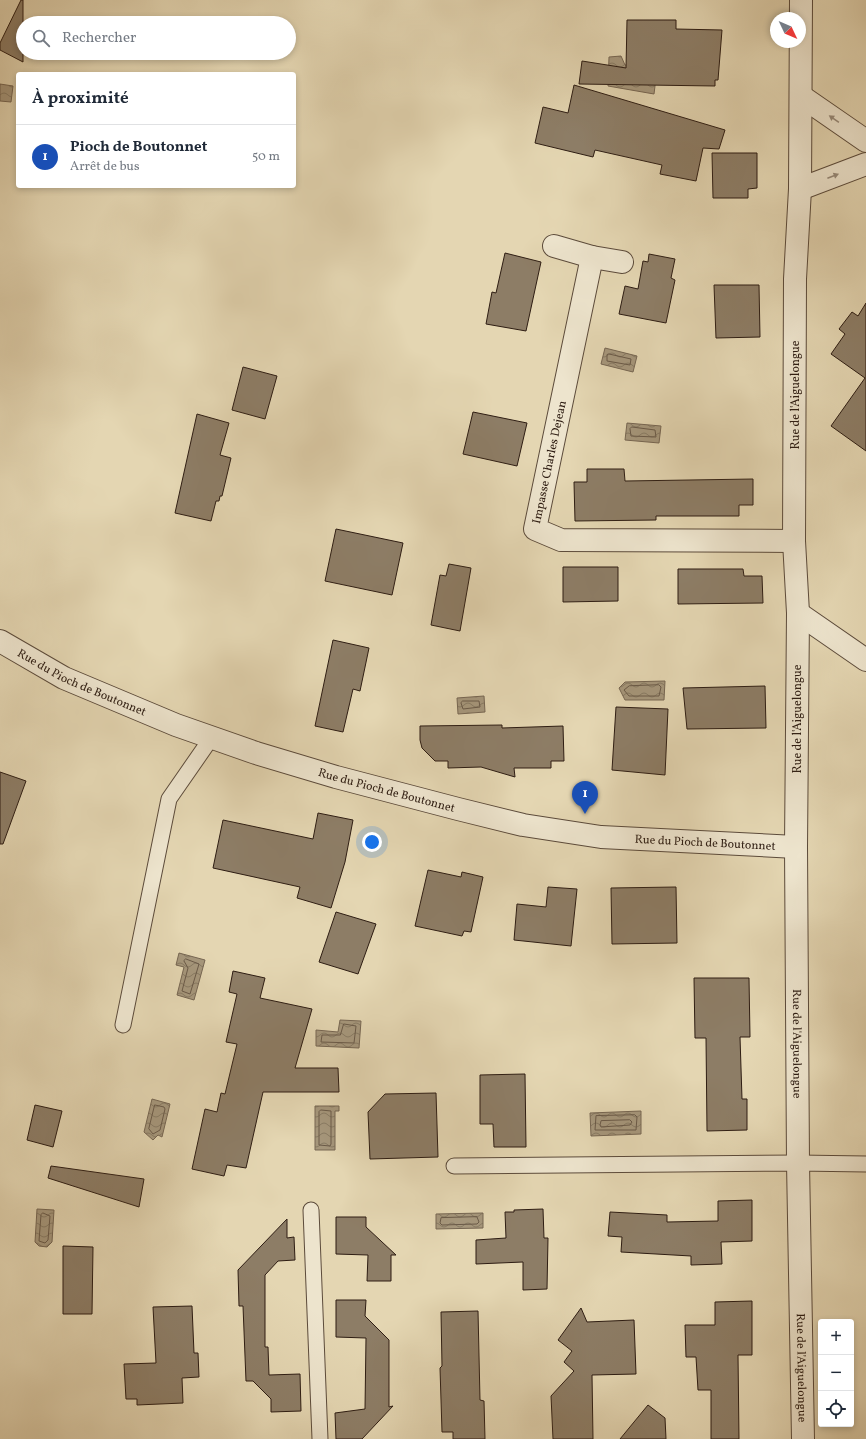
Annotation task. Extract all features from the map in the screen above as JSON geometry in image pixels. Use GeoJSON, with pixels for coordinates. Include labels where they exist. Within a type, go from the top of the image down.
{"type":"FeatureCollection","features":[{"type":"Feature","properties":{"kind":"street","name":"Rue de l'Aiguelongue"},"geometry":{"type":"LineString","coordinates":[[801,0],[800,189],[795,279],[794,541],[798,613],[796,847],[798,1163],[803,1439]]}},
{"type":"Feature","properties":{"kind":"street"},"geometry":{"type":"LineString","coordinates":[[801,96],[866,141]]}},
{"type":"Feature","properties":{"kind":"street"},"geometry":{"type":"LineString","coordinates":[[800,189],[866,164]]}},
{"type":"Feature","properties":{"kind":"street"},"geometry":{"type":"LineString","coordinates":[[554,246],[622,262]]}},
{"type":"Feature","properties":{"kind":"street","name":"Impasse Charles Dejean"},"geometry":{"type":"LineString","coordinates":[[592,256],[535,529],[561,540],[794,541]]}},
{"type":"Feature","properties":{"kind":"street"},"geometry":{"type":"LineString","coordinates":[[798,613],[866,660]]}},
{"type":"Feature","properties":{"kind":"street","name":"Rue du Pioch de Boutonnet"},"geometry":{"type":"LineString","coordinates":[[0,641],[64,678],[120,703],[212,737],[336,777],[523,825],[602,837],[796,847]]}},
{"type":"Feature","properties":{"kind":"lane"},"geometry":{"type":"LineString","coordinates":[[123,1025],[169,799],[212,737]]}},
{"type":"Feature","properties":{"kind":"lane"},"geometry":{"type":"LineString","coordinates":[[454,1166],[798,1163],[866,1164]]}},
{"type":"Feature","properties":{"kind":"lane"},"geometry":{"type":"LineString","coordinates":[[311,1210],[320,1439]]}},
{"type":"Feature","properties":{"kind":"water"},"geometry":{"type":"Polygon","coordinates":[[[621,56],[625,65],[647,68],[656,78],[654,94],[608,86],[609,57],[621,56]]]}},
{"type":"Feature","properties":{"kind":"water"},"geometry":{"type":"Polygon","coordinates":[[[0,84],[13,86],[11,102],[0,101],[0,84]]]}},
{"type":"Feature","properties":{"kind":"water"},"geometry":{"type":"Polygon","coordinates":[[[605,348],[637,356],[633,372],[601,364],[605,348]]]}},
{"type":"Feature","properties":{"kind":"water"},"geometry":{"type":"Polygon","coordinates":[[[627,423],[661,426],[659,443],[625,440],[627,423]]]}},
{"type":"Feature","properties":{"kind":"water"},"geometry":{"type":"Polygon","coordinates":[[[665,681],[664,700],[625,700],[619,688],[625,682],[665,681]]]}},
{"type":"Feature","properties":{"kind":"water"},"geometry":{"type":"Polygon","coordinates":[[[484,696],[485,712],[458,714],[457,698],[484,696]]]}},
{"type":"Feature","properties":{"kind":"water"},"geometry":{"type":"Polygon","coordinates":[[[179,953],[205,960],[194,1000],[177,995],[184,967],[176,965],[179,953]]]}},
{"type":"Feature","properties":{"kind":"water"},"geometry":{"type":"Polygon","coordinates":[[[340,1020],[361,1021],[359,1048],[316,1046],[316,1030],[338,1032],[340,1020]]]}},
{"type":"Feature","properties":{"kind":"water"},"geometry":{"type":"Polygon","coordinates":[[[152,1099],[170,1104],[162,1137],[158,1135],[153,1140],[144,1132],[152,1099]]]}},
{"type":"Feature","properties":{"kind":"water"},"geometry":{"type":"Polygon","coordinates":[[[315,1106],[339,1106],[339,1111],[335,1111],[335,1150],[315,1150],[315,1106]]]}},
{"type":"Feature","properties":{"kind":"water"},"geometry":{"type":"Polygon","coordinates":[[[641,1111],[641,1134],[591,1136],[590,1113],[641,1111]]]}},
{"type":"Feature","properties":{"kind":"water"},"geometry":{"type":"Polygon","coordinates":[[[37,1209],[54,1210],[52,1242],[47,1247],[39,1246],[35,1242],[37,1209]]]}},
{"type":"Feature","properties":{"kind":"water"},"geometry":{"type":"Polygon","coordinates":[[[483,1213],[483,1228],[436,1229],[436,1214],[483,1213]]]}},
{"type":"Feature","properties":{"kind":"building"},"geometry":{"type":"Polygon","coordinates":[[[21,0],[23,0],[23,16],[16,16],[16,58],[0,50],[0,43],[21,0]]]}},
{"type":"Feature","properties":{"kind":"building"},"geometry":{"type":"Polygon","coordinates":[[[627,20],[676,20],[676,29],[722,30],[718,80],[715,80],[715,86],[579,84],[582,61],[626,68],[627,20]]]}},
{"type":"Feature","properties":{"kind":"building"},"geometry":{"type":"Polygon","coordinates":[[[574,85],[725,130],[719,149],[703,148],[696,181],[660,174],[662,165],[595,150],[593,157],[535,143],[543,107],[568,113],[574,85]]]}},
{"type":"Feature","properties":{"kind":"building"},"geometry":{"type":"Polygon","coordinates":[[[712,153],[757,153],[757,188],[748,189],[748,198],[713,198],[712,153]]]}},
{"type":"Feature","properties":{"kind":"building"},"geometry":{"type":"Polygon","coordinates":[[[505,253],[541,262],[526,331],[486,324],[492,292],[496,293],[505,253]]]}},
{"type":"Feature","properties":{"kind":"building"},"geometry":{"type":"Polygon","coordinates":[[[649,254],[675,259],[671,278],[675,280],[666,323],[619,314],[625,286],[638,289],[643,261],[648,262],[649,254]]]}},
{"type":"Feature","properties":{"kind":"building"},"geometry":{"type":"Polygon","coordinates":[[[714,285],[759,285],[760,337],[716,338],[714,285]]]}},
{"type":"Feature","properties":{"kind":"building"},"geometry":{"type":"Polygon","coordinates":[[[866,303],[866,451],[831,426],[865,378],[831,354],[845,334],[839,329],[852,312],[858,316],[866,303]]]}},
{"type":"Feature","properties":{"kind":"building"},"geometry":{"type":"Polygon","coordinates":[[[243,367],[277,376],[265,419],[232,410],[243,367]]]}},
{"type":"Feature","properties":{"kind":"building"},"geometry":{"type":"Polygon","coordinates":[[[473,412],[527,423],[517,466],[463,454],[473,412]]]}},
{"type":"Feature","properties":{"kind":"building"},"geometry":{"type":"Polygon","coordinates":[[[197,414],[229,423],[220,455],[231,458],[222,496],[220,496],[219,501],[216,501],[211,521],[175,513],[197,414]]]}},
{"type":"Feature","properties":{"kind":"building"},"geometry":{"type":"Polygon","coordinates":[[[587,469],[624,469],[625,481],[753,479],[753,505],[739,505],[739,516],[656,516],[656,520],[575,521],[574,482],[587,482],[587,469]]]}},
{"type":"Feature","properties":{"kind":"building"},"geometry":{"type":"Polygon","coordinates":[[[336,529],[403,543],[392,595],[325,581],[336,529]]]}},
{"type":"Feature","properties":{"kind":"building"},"geometry":{"type":"Polygon","coordinates":[[[449,564],[471,568],[460,631],[431,625],[440,575],[446,576],[449,564]]]}},
{"type":"Feature","properties":{"kind":"building"},"geometry":{"type":"Polygon","coordinates":[[[563,567],[618,567],[618,601],[563,602],[563,567]]]}},
{"type":"Feature","properties":{"kind":"building"},"geometry":{"type":"Polygon","coordinates":[[[678,569],[743,569],[744,576],[762,576],[763,603],[678,604],[678,569]]]}},
{"type":"Feature","properties":{"kind":"building"},"geometry":{"type":"Polygon","coordinates":[[[333,640],[369,648],[360,691],[353,689],[343,732],[315,726],[333,640]]]}},
{"type":"Feature","properties":{"kind":"building"},"geometry":{"type":"Polygon","coordinates":[[[765,686],[766,728],[687,729],[683,688],[765,686]]]}},
{"type":"Feature","properties":{"kind":"building"},"geometry":{"type":"Polygon","coordinates":[[[616,707],[668,709],[665,775],[612,770],[616,707]]]}},
{"type":"Feature","properties":{"kind":"building"},"geometry":{"type":"Polygon","coordinates":[[[502,725],[502,728],[563,726],[564,761],[551,761],[551,768],[514,768],[515,777],[481,767],[448,768],[448,761],[435,761],[422,748],[420,740],[420,726],[502,725]]]}},
{"type":"Feature","properties":{"kind":"building"},"geometry":{"type":"Polygon","coordinates":[[[0,772],[26,781],[3,844],[0,844],[0,772]]]}},
{"type":"Feature","properties":{"kind":"building"},"geometry":{"type":"Polygon","coordinates":[[[318,813],[353,820],[345,862],[331,908],[297,898],[300,887],[213,868],[223,820],[313,839],[318,813]]]}},
{"type":"Feature","properties":{"kind":"building"},"geometry":{"type":"Polygon","coordinates":[[[428,870],[461,877],[462,872],[483,877],[471,932],[464,931],[462,936],[415,926],[428,870]]]}},
{"type":"Feature","properties":{"kind":"building"},"geometry":{"type":"Polygon","coordinates":[[[548,887],[577,889],[571,946],[514,940],[517,904],[546,907],[548,887]]]}},
{"type":"Feature","properties":{"kind":"building"},"geometry":{"type":"Polygon","coordinates":[[[676,887],[677,943],[612,944],[611,888],[676,887]]]}},
{"type":"Feature","properties":{"kind":"building"},"geometry":{"type":"Polygon","coordinates":[[[336,912],[376,924],[358,974],[319,962],[336,912]]]}},
{"type":"Feature","properties":{"kind":"building"},"geometry":{"type":"Polygon","coordinates":[[[233,971],[265,978],[260,998],[312,1009],[295,1068],[338,1068],[339,1092],[263,1092],[246,1168],[227,1165],[224,1176],[192,1169],[205,1109],[217,1112],[221,1093],[225,1094],[237,1044],[226,1042],[237,994],[229,992],[233,971]]]}},
{"type":"Feature","properties":{"kind":"building"},"geometry":{"type":"Polygon","coordinates":[[[694,978],[749,978],[750,1037],[740,1037],[742,1099],[747,1099],[747,1130],[707,1131],[706,1038],[695,1038],[694,978]]]}},
{"type":"Feature","properties":{"kind":"building"},"geometry":{"type":"Polygon","coordinates":[[[525,1074],[526,1147],[494,1147],[493,1124],[480,1124],[480,1075],[525,1074]]]}},
{"type":"Feature","properties":{"kind":"building"},"geometry":{"type":"Polygon","coordinates":[[[436,1093],[438,1157],[370,1159],[368,1112],[385,1094],[436,1093]]]}},
{"type":"Feature","properties":{"kind":"building"},"geometry":{"type":"Polygon","coordinates":[[[35,1105],[62,1111],[53,1147],[27,1140],[35,1105]]]}},
{"type":"Feature","properties":{"kind":"building"},"geometry":{"type":"Polygon","coordinates":[[[51,1166],[144,1179],[139,1207],[48,1178],[51,1166]]]}},
{"type":"Feature","properties":{"kind":"building"},"geometry":{"type":"Polygon","coordinates":[[[752,1200],[752,1241],[721,1242],[722,1264],[691,1265],[691,1256],[621,1252],[622,1237],[608,1236],[610,1212],[667,1215],[667,1222],[718,1221],[718,1201],[752,1200]]]}},
{"type":"Feature","properties":{"kind":"building"},"geometry":{"type":"Polygon","coordinates":[[[543,1209],[544,1238],[548,1238],[547,1289],[523,1290],[523,1262],[476,1264],[476,1240],[506,1238],[505,1212],[514,1212],[514,1210],[543,1209]]]}},
{"type":"Feature","properties":{"kind":"building"},"geometry":{"type":"Polygon","coordinates":[[[336,1217],[366,1217],[366,1227],[396,1255],[391,1255],[391,1281],[367,1281],[368,1255],[336,1254],[336,1217]]]}},
{"type":"Feature","properties":{"kind":"building"},"geometry":{"type":"Polygon","coordinates":[[[287,1219],[287,1238],[294,1237],[295,1260],[278,1261],[265,1275],[265,1347],[268,1347],[269,1375],[300,1374],[301,1411],[271,1412],[271,1399],[253,1381],[246,1381],[243,1306],[239,1306],[238,1270],[287,1219]]]}},
{"type":"Feature","properties":{"kind":"building"},"geometry":{"type":"Polygon","coordinates":[[[63,1246],[93,1247],[92,1314],[63,1314],[63,1246]]]}},
{"type":"Feature","properties":{"kind":"building"},"geometry":{"type":"Polygon","coordinates":[[[336,1300],[366,1300],[365,1316],[389,1340],[389,1407],[393,1406],[362,1439],[336,1439],[335,1413],[365,1409],[366,1338],[336,1337],[336,1300]]]}},
{"type":"Feature","properties":{"kind":"building"},"geometry":{"type":"Polygon","coordinates":[[[752,1301],[752,1355],[738,1355],[739,1439],[711,1439],[711,1390],[698,1390],[696,1357],[686,1357],[685,1325],[715,1325],[715,1302],[752,1301]]]}},
{"type":"Feature","properties":{"kind":"building"},"geometry":{"type":"Polygon","coordinates":[[[192,1306],[194,1353],[198,1353],[199,1377],[182,1378],[183,1403],[137,1405],[137,1399],[126,1399],[124,1364],[156,1363],[153,1307],[192,1306]]]}},
{"type":"Feature","properties":{"kind":"building"},"geometry":{"type":"Polygon","coordinates":[[[581,1308],[587,1322],[634,1320],[636,1374],[592,1375],[593,1439],[553,1439],[551,1396],[574,1371],[564,1362],[572,1351],[558,1340],[581,1308]]]}},
{"type":"Feature","properties":{"kind":"building"},"geometry":{"type":"Polygon","coordinates":[[[478,1311],[480,1400],[484,1401],[485,1439],[453,1439],[453,1432],[442,1432],[440,1368],[442,1366],[441,1312],[478,1311]]]}},
{"type":"Feature","properties":{"kind":"building"},"geometry":{"type":"Polygon","coordinates":[[[648,1405],[665,1418],[666,1439],[620,1439],[648,1405]]]}},
{"type":"Feature","properties":{"kind":"place","name":"Pioch de Boutonnet"},"geometry":{"type":"Point","coordinates":[585,814]}}]}
